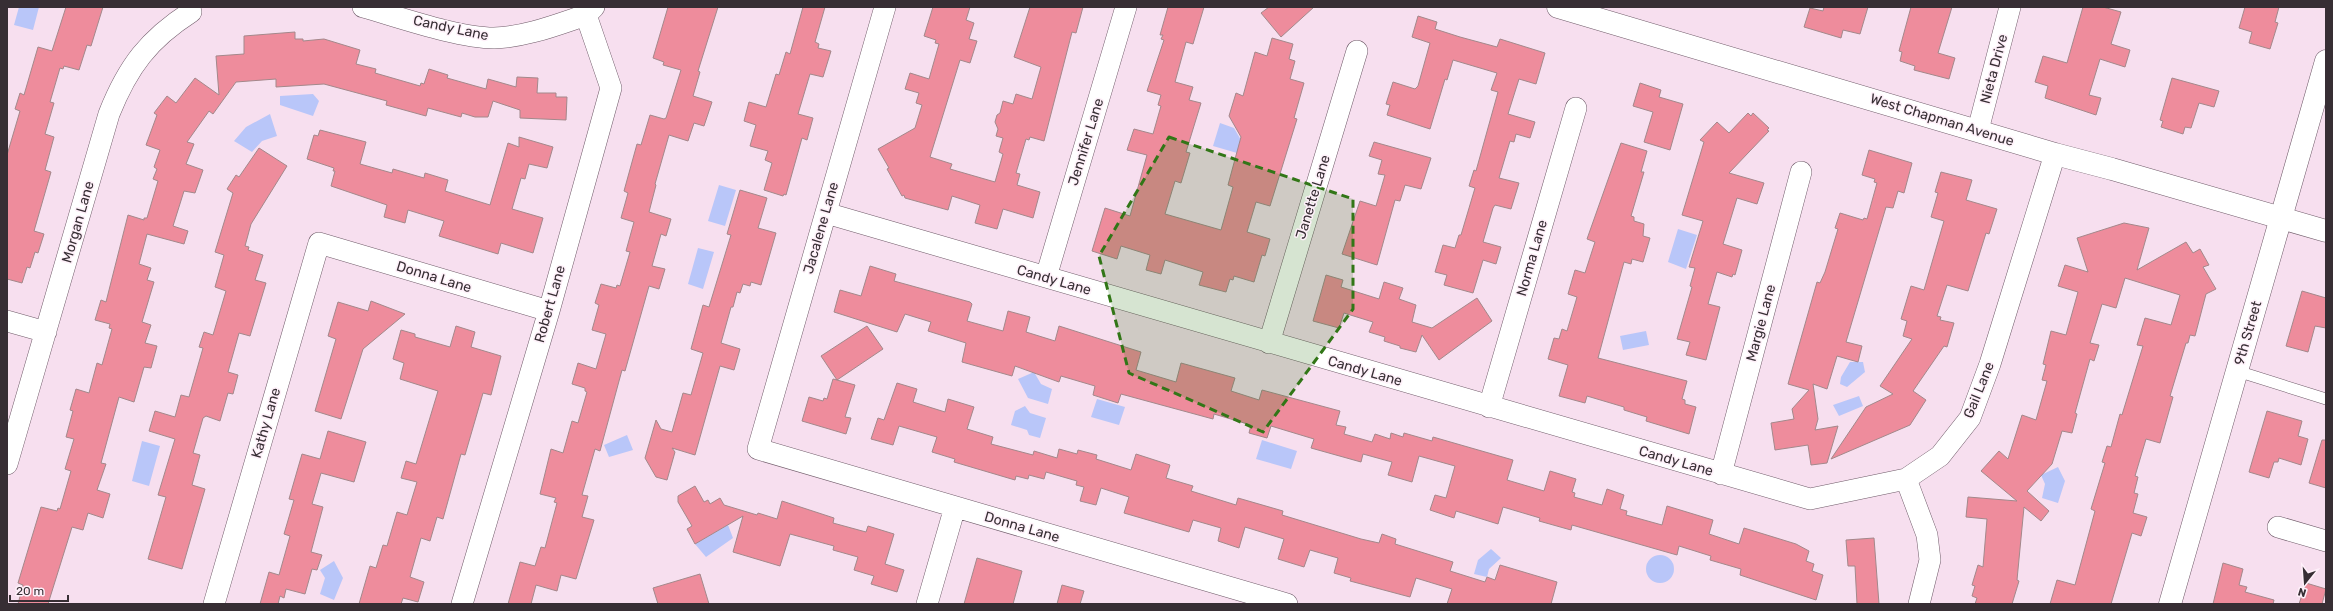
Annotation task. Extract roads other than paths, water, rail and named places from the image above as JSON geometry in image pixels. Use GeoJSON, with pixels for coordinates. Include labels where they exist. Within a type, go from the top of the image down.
{"type":"FeatureCollection","features":[{"type":"Feature","properties":{"kind":"main road","name":"West Chapman Avenue"},"geometry":{"type":"LineString","coordinates":[[1558,7],[2055,154],[2326,231]]}},
{"type":"Feature","properties":{"kind":"main road","name":"9th Street"},"geometry":{"type":"LineString","coordinates":[[2170,604],[2326,61]]}},
{"type":"Feature","properties":{"kind":"street","name":"Candy Lane"},"geometry":{"type":"LineString","coordinates":[[363,7],[387,10],[460,33],[493,38],[526,34],[590,11]]}},
{"type":"Feature","properties":{"kind":"street","name":"Jacalene Lane"},"geometry":{"type":"LineString","coordinates":[[758,449],[885,7]]}},
{"type":"Feature","properties":{"kind":"street","name":"Jennifer Lane"},"geometry":{"type":"LineString","coordinates":[[1046,278],[1126,7]]}},
{"type":"Feature","properties":{"kind":"street","name":"Nieta Drive"},"geometry":{"type":"LineString","coordinates":[[1978,130],[2010,7]]}},
{"type":"Feature","properties":{"kind":"street","name":"Morgan Lane"},"geometry":{"type":"LineString","coordinates":[[7,464],[109,114],[121,84],[137,59],[154,40],[194,8]]}},
{"type":"Feature","properties":{"kind":"street","name":"Robert Lane"},"geometry":{"type":"LineString","coordinates":[[462,604],[548,311],[611,88],[590,11]]}},
{"type":"Feature","properties":{"kind":"street","name":"Janette Lane"},"geometry":{"type":"LineString","coordinates":[[1269,343],[1357,52]]}},
{"type":"Feature","properties":{"kind":"street","name":"Norma Lane"},"geometry":{"type":"LineString","coordinates":[[1489,407],[1576,108]]}},
{"type":"Feature","properties":{"kind":"street","name":"Gail Lane"},"geometry":{"type":"LineString","coordinates":[[1906,479],[1940,456],[1970,418],[1990,364],[2055,154]]}},
{"type":"Feature","properties":{"kind":"street","name":"Margie Lane"},"geometry":{"type":"LineString","coordinates":[[1721,474],[1801,172]]}},
{"type":"Feature","properties":{"kind":"street","name":"Candy Lane"},"geometry":{"type":"LineString","coordinates":[[826,214],[1810,499],[1906,479]]}},
{"type":"Feature","properties":{"kind":"street","name":"Donna Lane"},"geometry":{"type":"LineString","coordinates":[[319,243],[548,311]]}},
{"type":"Feature","properties":{"kind":"street","name":"Kathy Lane"},"geometry":{"type":"LineString","coordinates":[[214,604],[319,243]]}},
{"type":"Feature","properties":{"kind":"street"},"geometry":{"type":"LineString","coordinates":[[7,322],[46,332]]}},
{"type":"Feature","properties":{"kind":"street","name":"Donna Lane"},"geometry":{"type":"LineString","coordinates":[[758,449],[1287,604]]}},
{"type":"Feature","properties":{"kind":"street"},"geometry":{"type":"LineString","coordinates":[[1906,479],[1928,541],[1930,560],[1919,604]]}},
{"type":"Feature","properties":{"kind":"street"},"geometry":{"type":"LineString","coordinates":[[926,604],[955,507]]}},
{"type":"Feature","properties":{"kind":"street"},"geometry":{"type":"LineString","coordinates":[[2278,527],[2326,541]]}},
{"type":"Feature","properties":{"kind":"lane"},"geometry":{"type":"LineString","coordinates":[[2237,371],[2326,398]]}},
{"type":"Feature","properties":{"kind":"water"},"geometry":{"type":"Polygon","coordinates":[[[19,7],[39,7],[33,30],[14,25],[19,7]]]}},
{"type":"Feature","properties":{"kind":"water"},"geometry":{"type":"Polygon","coordinates":[[[313,94],[319,101],[313,116],[280,105],[280,96],[313,94]]]}},
{"type":"Feature","properties":{"kind":"water"},"geometry":{"type":"Polygon","coordinates":[[[270,114],[277,136],[262,141],[252,152],[234,141],[246,127],[270,114]]]}},
{"type":"Feature","properties":{"kind":"water"},"geometry":{"type":"Polygon","coordinates":[[[1220,123],[1234,128],[1241,140],[1237,153],[1213,146],[1220,123]]]}},
{"type":"Feature","properties":{"kind":"water"},"geometry":{"type":"Polygon","coordinates":[[[719,185],[736,190],[725,226],[708,221],[719,185]]]}},
{"type":"Feature","properties":{"kind":"water"},"geometry":{"type":"Polygon","coordinates":[[[1678,229],[1697,235],[1686,269],[1668,262],[1678,229]]]}},
{"type":"Feature","properties":{"kind":"water"},"geometry":{"type":"Polygon","coordinates":[[[698,248],[714,252],[703,289],[688,284],[698,248]]]}},
{"type":"Feature","properties":{"kind":"water"},"geometry":{"type":"Polygon","coordinates":[[[1646,331],[1649,345],[1623,350],[1620,336],[1646,331]]]}},
{"type":"Feature","properties":{"kind":"water"},"geometry":{"type":"Polygon","coordinates":[[[1850,362],[1863,362],[1865,372],[1847,387],[1840,384],[1841,377],[1850,362]]]}},
{"type":"Feature","properties":{"kind":"water"},"geometry":{"type":"Polygon","coordinates":[[[1034,372],[1041,384],[1052,389],[1048,404],[1028,398],[1018,379],[1034,372]]]}},
{"type":"Feature","properties":{"kind":"water"},"geometry":{"type":"Polygon","coordinates":[[[1859,396],[1863,406],[1839,416],[1833,405],[1859,396]]]}},
{"type":"Feature","properties":{"kind":"water"},"geometry":{"type":"Polygon","coordinates":[[[1097,399],[1125,407],[1119,425],[1091,417],[1097,399]]]}},
{"type":"Feature","properties":{"kind":"water"},"geometry":{"type":"Polygon","coordinates":[[[1025,406],[1030,413],[1046,418],[1040,438],[1029,435],[1027,430],[1011,425],[1015,411],[1025,406]]]}},
{"type":"Feature","properties":{"kind":"water"},"geometry":{"type":"Polygon","coordinates":[[[627,435],[633,450],[609,457],[604,445],[627,435]]]}},
{"type":"Feature","properties":{"kind":"water"},"geometry":{"type":"Polygon","coordinates":[[[1262,440],[1297,451],[1291,469],[1256,459],[1262,440]]]}},
{"type":"Feature","properties":{"kind":"water"},"geometry":{"type":"Polygon","coordinates":[[[142,441],[160,446],[149,486],[132,481],[142,441]]]}},
{"type":"Feature","properties":{"kind":"water"},"geometry":{"type":"Polygon","coordinates":[[[2058,467],[2065,481],[2058,503],[2042,498],[2045,484],[2041,475],[2058,467]]]}},
{"type":"Feature","properties":{"kind":"water"},"geometry":{"type":"Polygon","coordinates":[[[728,525],[733,538],[706,557],[695,544],[728,525]]]}},
{"type":"Feature","properties":{"kind":"water"},"geometry":{"type":"Polygon","coordinates":[[[1491,549],[1501,558],[1489,569],[1487,577],[1474,574],[1478,560],[1491,549]]]}},
{"type":"Feature","properties":{"kind":"water"},"geometry":{"type":"Polygon","coordinates":[[[1660,555],[1670,559],[1674,569],[1670,579],[1660,583],[1650,579],[1646,569],[1650,559],[1660,555]]]}},
{"type":"Feature","properties":{"kind":"water"},"geometry":{"type":"Polygon","coordinates":[[[334,561],[343,578],[334,600],[320,594],[325,578],[320,570],[334,561]]]}}]}
